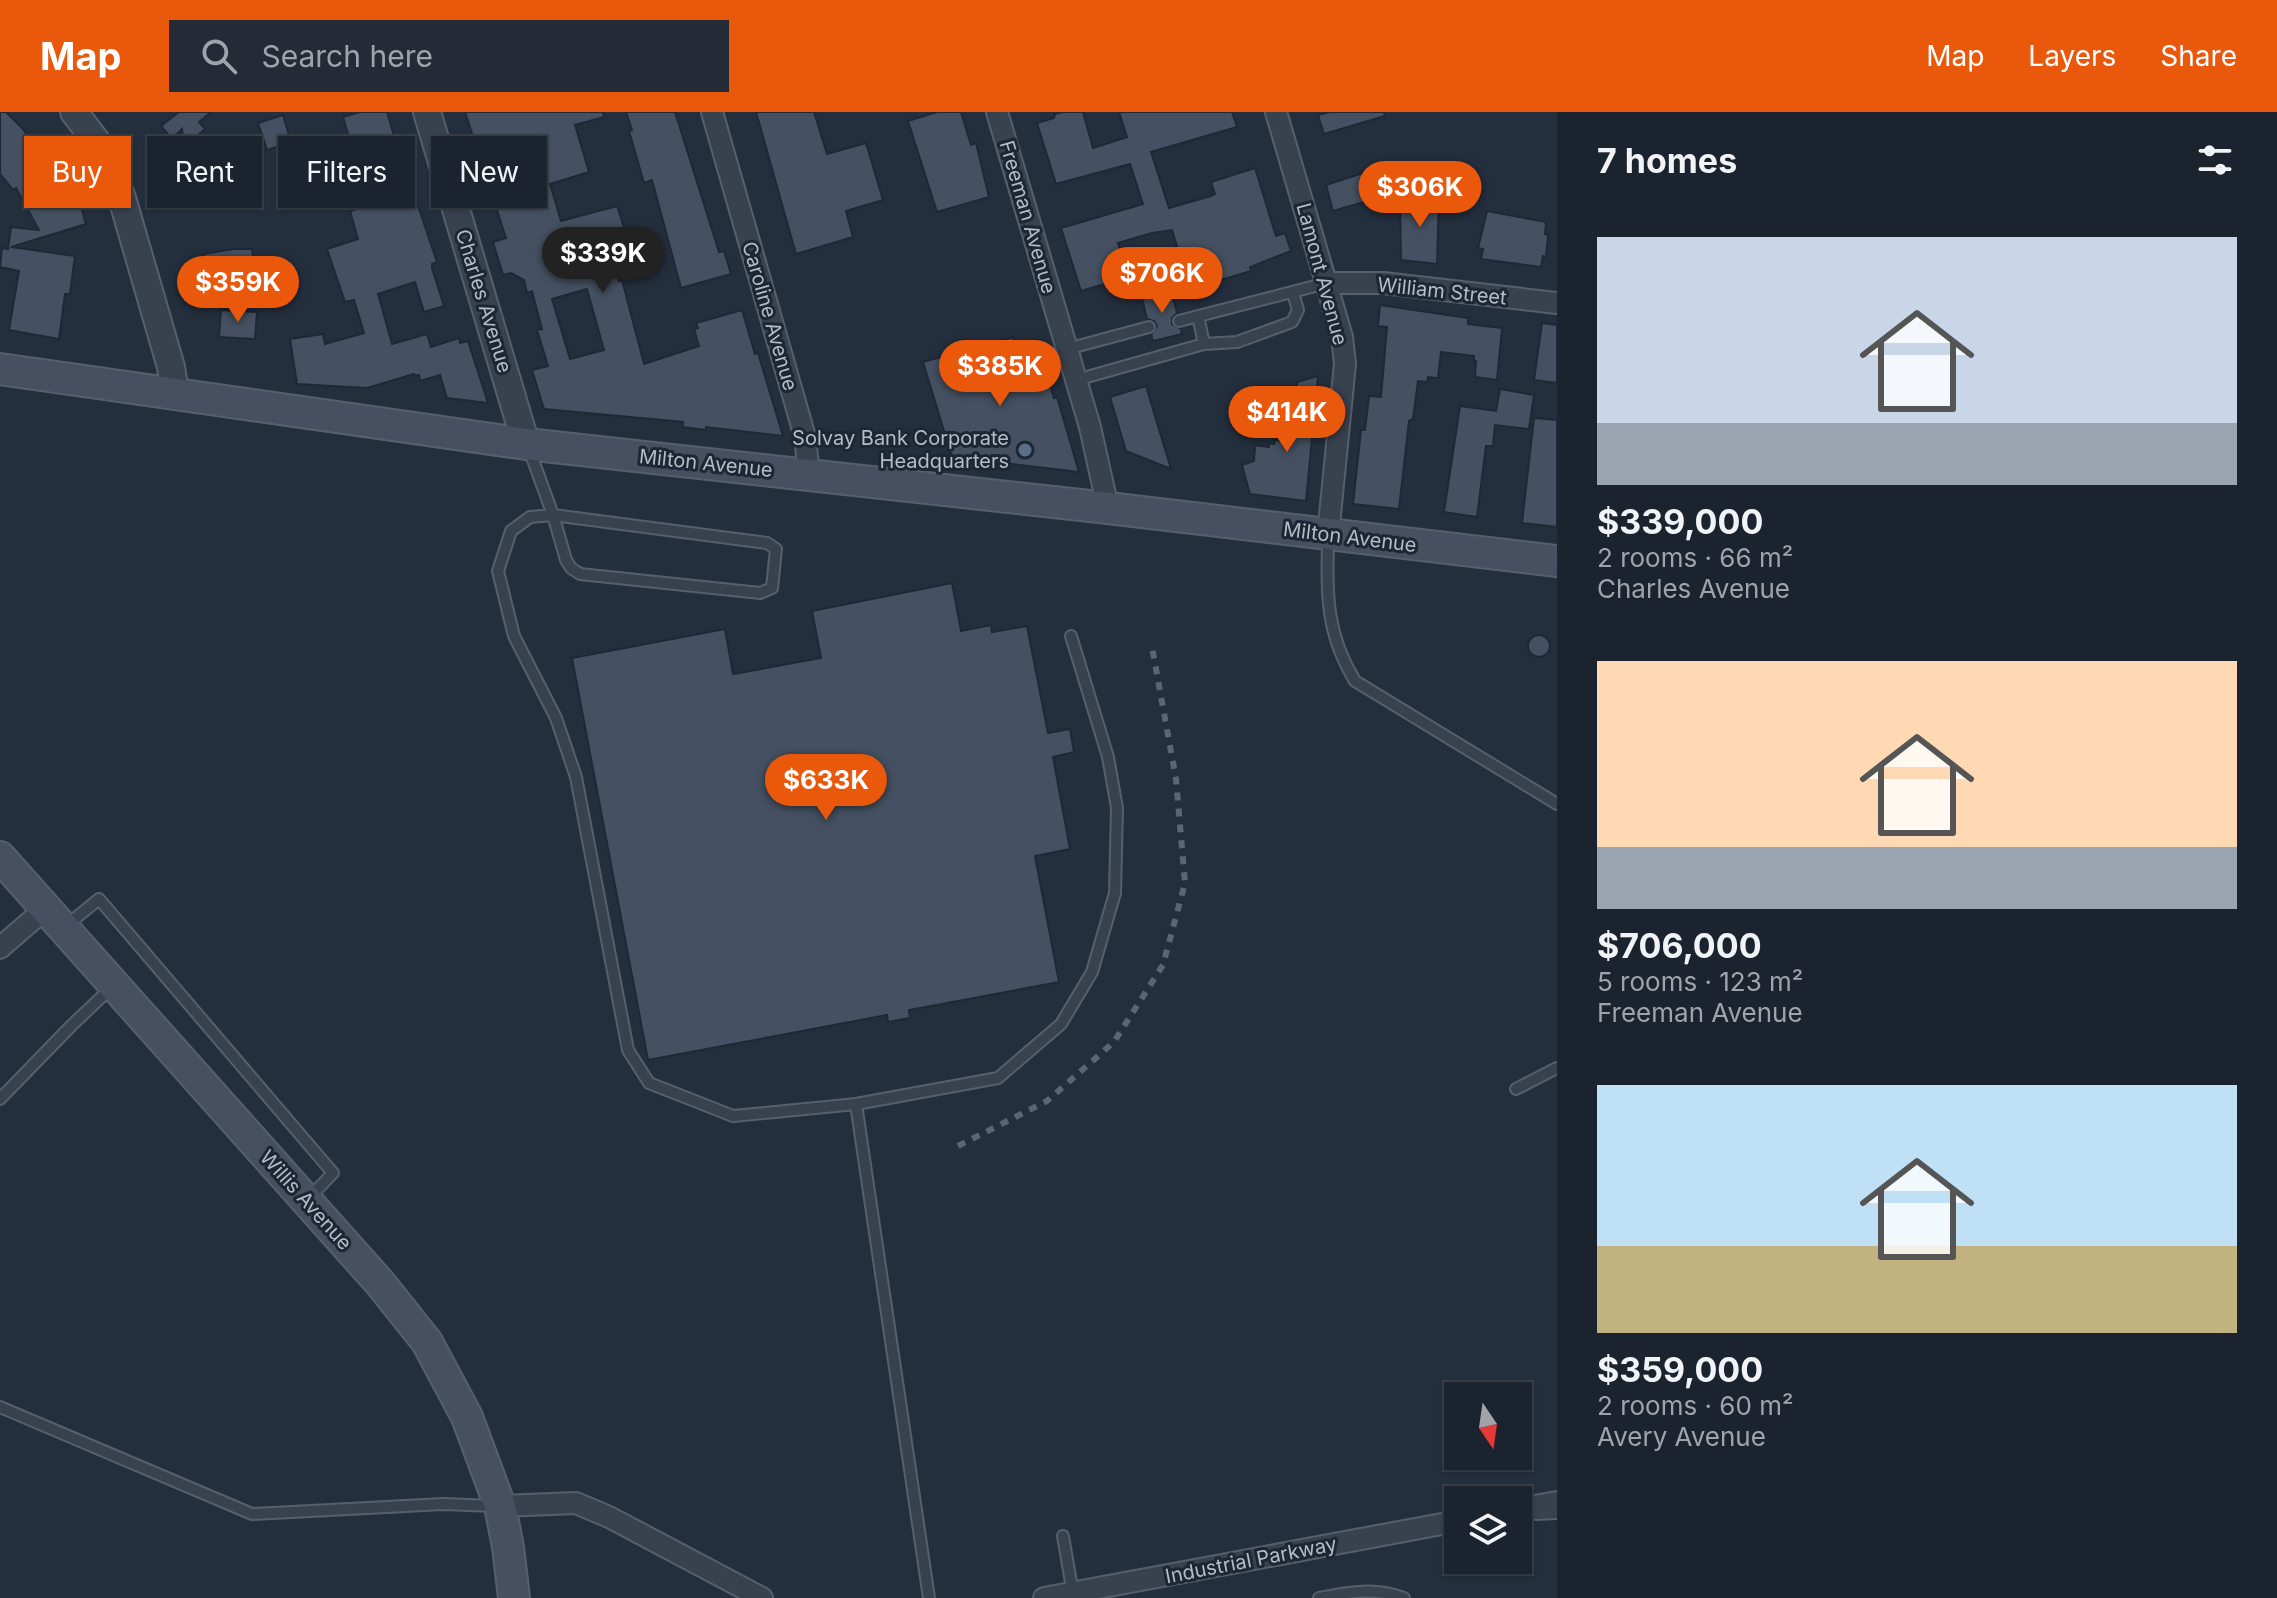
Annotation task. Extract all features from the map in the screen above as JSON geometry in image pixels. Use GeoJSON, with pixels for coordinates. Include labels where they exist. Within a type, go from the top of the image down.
{"type":"FeatureCollection","features":[{"type":"Feature","properties":{"kind":"main road","name":"Milton Avenue"},"geometry":{"type":"LineString","coordinates":[[0,369],[526,444],[1557,561]]}},
{"type":"Feature","properties":{"kind":"main road","name":"Willis Avenue"},"geometry":{"type":"LineString","coordinates":[[0,857],[380,1283],[427,1342],[467,1417],[500,1506],[514,1598]]}},
{"type":"Feature","properties":{"kind":"street"},"geometry":{"type":"LineString","coordinates":[[74,112],[103,150],[122,198],[171,367],[175,394]]}},
{"type":"Feature","properties":{"kind":"street","name":"Charles Avenue"},"geometry":{"type":"LineString","coordinates":[[427,112],[526,444]]}},
{"type":"Feature","properties":{"kind":"street","name":"Caroline Avenue"},"geometry":{"type":"LineString","coordinates":[[712,112],[805,437],[809,475]]}},
{"type":"Feature","properties":{"kind":"street","name":"Freeman Avenue"},"geometry":{"type":"LineString","coordinates":[[997,112],[1090,427],[1108,508]]}},
{"type":"Feature","properties":{"kind":"street","name":"Lamont Avenue"},"geometry":{"type":"LineString","coordinates":[[1276,112],[1342,337],[1345,364],[1328,535]]}},
{"type":"Feature","properties":{"kind":"street","name":"William Street"},"geometry":{"type":"LineString","coordinates":[[1327,283],[1383,283],[1557,303]]}},
{"type":"Feature","properties":{"kind":"street"},"geometry":{"type":"LineString","coordinates":[[0,948],[54,919]]}},
{"type":"Feature","properties":{"kind":"street"},"geometry":{"type":"LineString","coordinates":[[1532,1508],[1557,1502]]}},
{"type":"Feature","properties":{"kind":"street"},"geometry":{"type":"LineString","coordinates":[[500,1506],[576,1503],[609,1517],[762,1598]]}},
{"type":"Feature","properties":{"kind":"street","name":"Industrial Parkway"},"geometry":{"type":"LineString","coordinates":[[1044,1598],[1444,1524]]}},
{"type":"Feature","properties":{"kind":"lane"},"geometry":{"type":"LineString","coordinates":[[1179,321],[1327,283]]}},
{"type":"Feature","properties":{"kind":"lane"},"geometry":{"type":"LineString","coordinates":[[1076,380],[1204,344],[1237,342],[1292,322],[1298,310],[1293,293]]}},
{"type":"Feature","properties":{"kind":"lane"},"geometry":{"type":"LineString","coordinates":[[1198,316],[1204,344]]}},
{"type":"Feature","properties":{"kind":"lane"},"geometry":{"type":"LineString","coordinates":[[1067,349],[1149,327]]}},
{"type":"Feature","properties":{"kind":"lane"},"geometry":{"type":"LineString","coordinates":[[526,444],[553,515],[566,560],[580,574],[760,593],[772,588],[777,553],[767,543],[553,515],[530,517],[511,531],[498,571],[514,636],[556,718],[576,777],[628,1050],[649,1083],[733,1116],[856,1104],[998,1078],[1061,1024],[1092,972],[1115,893],[1117,808],[1108,757],[1071,636]]}},
{"type":"Feature","properties":{"kind":"lane"},"geometry":{"type":"LineString","coordinates":[[1328,535],[1327,604],[1340,656],[1355,681],[1557,804]]}},
{"type":"Feature","properties":{"kind":"lane"},"geometry":{"type":"LineString","coordinates":[[54,919],[99,899],[333,1173],[306,1201]]}},
{"type":"Feature","properties":{"kind":"lane"},"geometry":{"type":"LineString","coordinates":[[0,1099],[114,986]]}},
{"type":"Feature","properties":{"kind":"lane"},"geometry":{"type":"LineString","coordinates":[[1516,1089],[1557,1068]]}},
{"type":"Feature","properties":{"kind":"lane"},"geometry":{"type":"LineString","coordinates":[[856,1104],[929,1598]]}},
{"type":"Feature","properties":{"kind":"lane"},"geometry":{"type":"LineString","coordinates":[[0,1407],[252,1514],[443,1504],[500,1506]]}},
{"type":"Feature","properties":{"kind":"lane"},"geometry":{"type":"LineString","coordinates":[[1532,1512],[1557,1513]]}},
{"type":"Feature","properties":{"kind":"lane"},"geometry":{"type":"LineString","coordinates":[[1063,1536],[1073,1594]]}},
{"type":"Feature","properties":{"kind":"lane"},"geometry":{"type":"LineString","coordinates":[[1319,1598],[1345,1592],[1388,1592],[1404,1598]]}},
{"type":"Feature","properties":{"kind":"building"},"geometry":{"type":"Polygon","coordinates":[[[0,112],[6,112],[28,136],[24,136],[24,203],[16,188],[13,190],[0,174],[0,112]]]}},
{"type":"Feature","properties":{"kind":"building"},"geometry":{"type":"Polygon","coordinates":[[[179,112],[211,112],[199,122],[205,129],[197,136],[183,136],[182,129],[175,136],[169,136],[161,126],[179,112]]]}},
{"type":"Feature","properties":{"kind":"building"},"geometry":{"type":"Polygon","coordinates":[[[360,112],[387,112],[394,136],[349,136],[343,117],[360,112]]]}},
{"type":"Feature","properties":{"kind":"building"},"geometry":{"type":"Polygon","coordinates":[[[465,112],[603,112],[604,117],[575,125],[589,172],[550,184],[561,221],[617,206],[627,236],[609,242],[609,245],[619,281],[622,280],[644,364],[699,346],[694,329],[698,328],[696,323],[742,310],[783,436],[683,427],[683,422],[544,409],[532,370],[548,366],[537,330],[542,329],[532,291],[527,293],[524,280],[511,273],[503,275],[493,242],[506,238],[496,208],[547,208],[547,136],[473,136],[465,112]],[[587,289],[552,299],[570,359],[604,350],[587,289]]]}},
{"type":"Feature","properties":{"kind":"building"},"geometry":{"type":"Polygon","coordinates":[[[626,112],[675,112],[719,252],[724,251],[731,274],[681,288],[652,180],[644,183],[626,112]]]}},
{"type":"Feature","properties":{"kind":"building"},"geometry":{"type":"Polygon","coordinates":[[[756,112],[814,112],[827,154],[866,143],[883,200],[846,211],[853,237],[796,254],[756,112]]]}},
{"type":"Feature","properties":{"kind":"building"},"geometry":{"type":"Polygon","coordinates":[[[937,112],[961,112],[971,145],[976,143],[989,197],[937,212],[908,121],[937,112]]]}},
{"type":"Feature","properties":{"kind":"building"},"geometry":{"type":"Polygon","coordinates":[[[1063,112],[1083,112],[1093,148],[1127,137],[1119,112],[1232,112],[1237,127],[1151,152],[1169,208],[1211,196],[1215,194],[1211,182],[1255,168],[1276,236],[1285,233],[1291,251],[1250,267],[1251,271],[1211,283],[1213,291],[1193,298],[1172,230],[1152,233],[1118,243],[1128,277],[1081,291],[1061,228],[1143,204],[1130,164],[1056,184],[1037,123],[1063,112]]]}},
{"type":"Feature","properties":{"kind":"building"},"geometry":{"type":"Polygon","coordinates":[[[1330,112],[1384,112],[1385,116],[1324,134],[1318,115],[1330,112]]]}},
{"type":"Feature","properties":{"kind":"building"},"geometry":{"type":"Polygon","coordinates":[[[283,115],[289,136],[278,136],[278,146],[267,150],[258,123],[283,115]]]}},
{"type":"Feature","properties":{"kind":"building"},"geometry":{"type":"Polygon","coordinates":[[[1369,171],[1371,180],[1380,178],[1385,196],[1333,211],[1326,185],[1369,171]]]}},
{"type":"Feature","properties":{"kind":"building"},"geometry":{"type":"Polygon","coordinates":[[[1429,193],[1439,197],[1437,264],[1401,260],[1400,202],[1429,193]]]}},
{"type":"Feature","properties":{"kind":"building"},"geometry":{"type":"Polygon","coordinates":[[[415,197],[437,262],[432,264],[432,268],[444,306],[424,312],[415,282],[378,294],[392,344],[427,334],[431,347],[459,338],[460,343],[468,341],[488,403],[447,398],[440,375],[420,381],[419,375],[414,374],[367,388],[297,384],[290,339],[323,334],[325,344],[364,333],[354,300],[345,302],[327,249],[358,239],[350,211],[360,208],[415,208],[415,197]]]}},
{"type":"Feature","properties":{"kind":"building"},"geometry":{"type":"Polygon","coordinates":[[[27,208],[81,208],[86,224],[11,247],[75,256],[70,294],[65,294],[59,339],[9,330],[19,271],[0,267],[2,248],[8,249],[11,227],[39,230],[27,208]]]}},
{"type":"Feature","properties":{"kind":"building"},"geometry":{"type":"Polygon","coordinates":[[[1487,211],[1546,222],[1546,257],[1543,256],[1541,267],[1481,259],[1483,249],[1478,248],[1487,211]]]}},
{"type":"Feature","properties":{"kind":"building"},"geometry":{"type":"Polygon","coordinates":[[[233,249],[252,249],[255,270],[197,280],[193,259],[233,249]]]}},
{"type":"Feature","properties":{"kind":"building"},"geometry":{"type":"Polygon","coordinates":[[[1171,290],[1177,313],[1172,318],[1172,324],[1181,329],[1182,334],[1153,341],[1151,335],[1157,326],[1147,319],[1142,298],[1171,290]]]}},
{"type":"Feature","properties":{"kind":"building"},"geometry":{"type":"Polygon","coordinates":[[[1380,305],[1468,318],[1468,324],[1502,328],[1497,380],[1475,377],[1474,356],[1441,352],[1438,378],[1428,377],[1427,382],[1418,381],[1413,419],[1409,421],[1399,509],[1353,504],[1361,430],[1365,430],[1369,396],[1381,397],[1387,327],[1378,326],[1380,305]]]}},
{"type":"Feature","properties":{"kind":"building"},"geometry":{"type":"Polygon","coordinates":[[[221,310],[257,312],[255,339],[219,337],[221,310]]]}},
{"type":"Feature","properties":{"kind":"building"},"geometry":{"type":"Polygon","coordinates":[[[1542,323],[1557,325],[1557,383],[1534,380],[1542,323]]]}},
{"type":"Feature","properties":{"kind":"building"},"geometry":{"type":"Polygon","coordinates":[[[1013,337],[1019,358],[1037,353],[1040,365],[1044,364],[1079,472],[952,457],[923,362],[1013,337]]]}},
{"type":"Feature","properties":{"kind":"building"},"geometry":{"type":"Polygon","coordinates":[[[1318,376],[1306,501],[1250,494],[1242,465],[1254,461],[1255,445],[1269,447],[1269,443],[1274,444],[1275,440],[1292,442],[1297,382],[1318,376]]]}},
{"type":"Feature","properties":{"kind":"building"},"geometry":{"type":"Polygon","coordinates":[[[1146,386],[1171,469],[1126,451],[1110,397],[1146,386]]]}},
{"type":"Feature","properties":{"kind":"building"},"geometry":{"type":"Polygon","coordinates":[[[1500,389],[1534,395],[1529,429],[1495,425],[1493,446],[1486,446],[1477,517],[1444,512],[1460,406],[1496,411],[1500,389]]]}},
{"type":"Feature","properties":{"kind":"building"},"geometry":{"type":"Polygon","coordinates":[[[1534,418],[1557,420],[1557,527],[1522,523],[1534,418]]]}},
{"type":"Feature","properties":{"kind":"building"},"geometry":{"type":"Polygon","coordinates":[[[952,583],[961,631],[991,625],[992,632],[1027,626],[1048,733],[1070,729],[1074,752],[1053,757],[1070,849],[1035,856],[1059,982],[909,1010],[910,1018],[888,1022],[887,1015],[648,1060],[572,658],[725,629],[733,674],[821,658],[812,611],[952,583]]]}},
{"type":"Feature","properties":{"kind":"building"},"geometry":{"type":"Polygon","coordinates":[[[1539,635],[1547,638],[1550,646],[1547,654],[1539,657],[1531,654],[1528,646],[1531,638],[1539,635]]]}},
{"type":"Feature","properties":{"kind":"railway"},"geometry":{"type":"LineString","coordinates":[[958,1146],[1047,1101],[1114,1042],[1163,965],[1185,883],[1176,779],[1152,647]]}},
{"type":"Feature","properties":{"kind":"place","name":"Solvay Bank Corporate Headquarters"},"geometry":{"type":"Point","coordinates":[1025,450]}}]}
